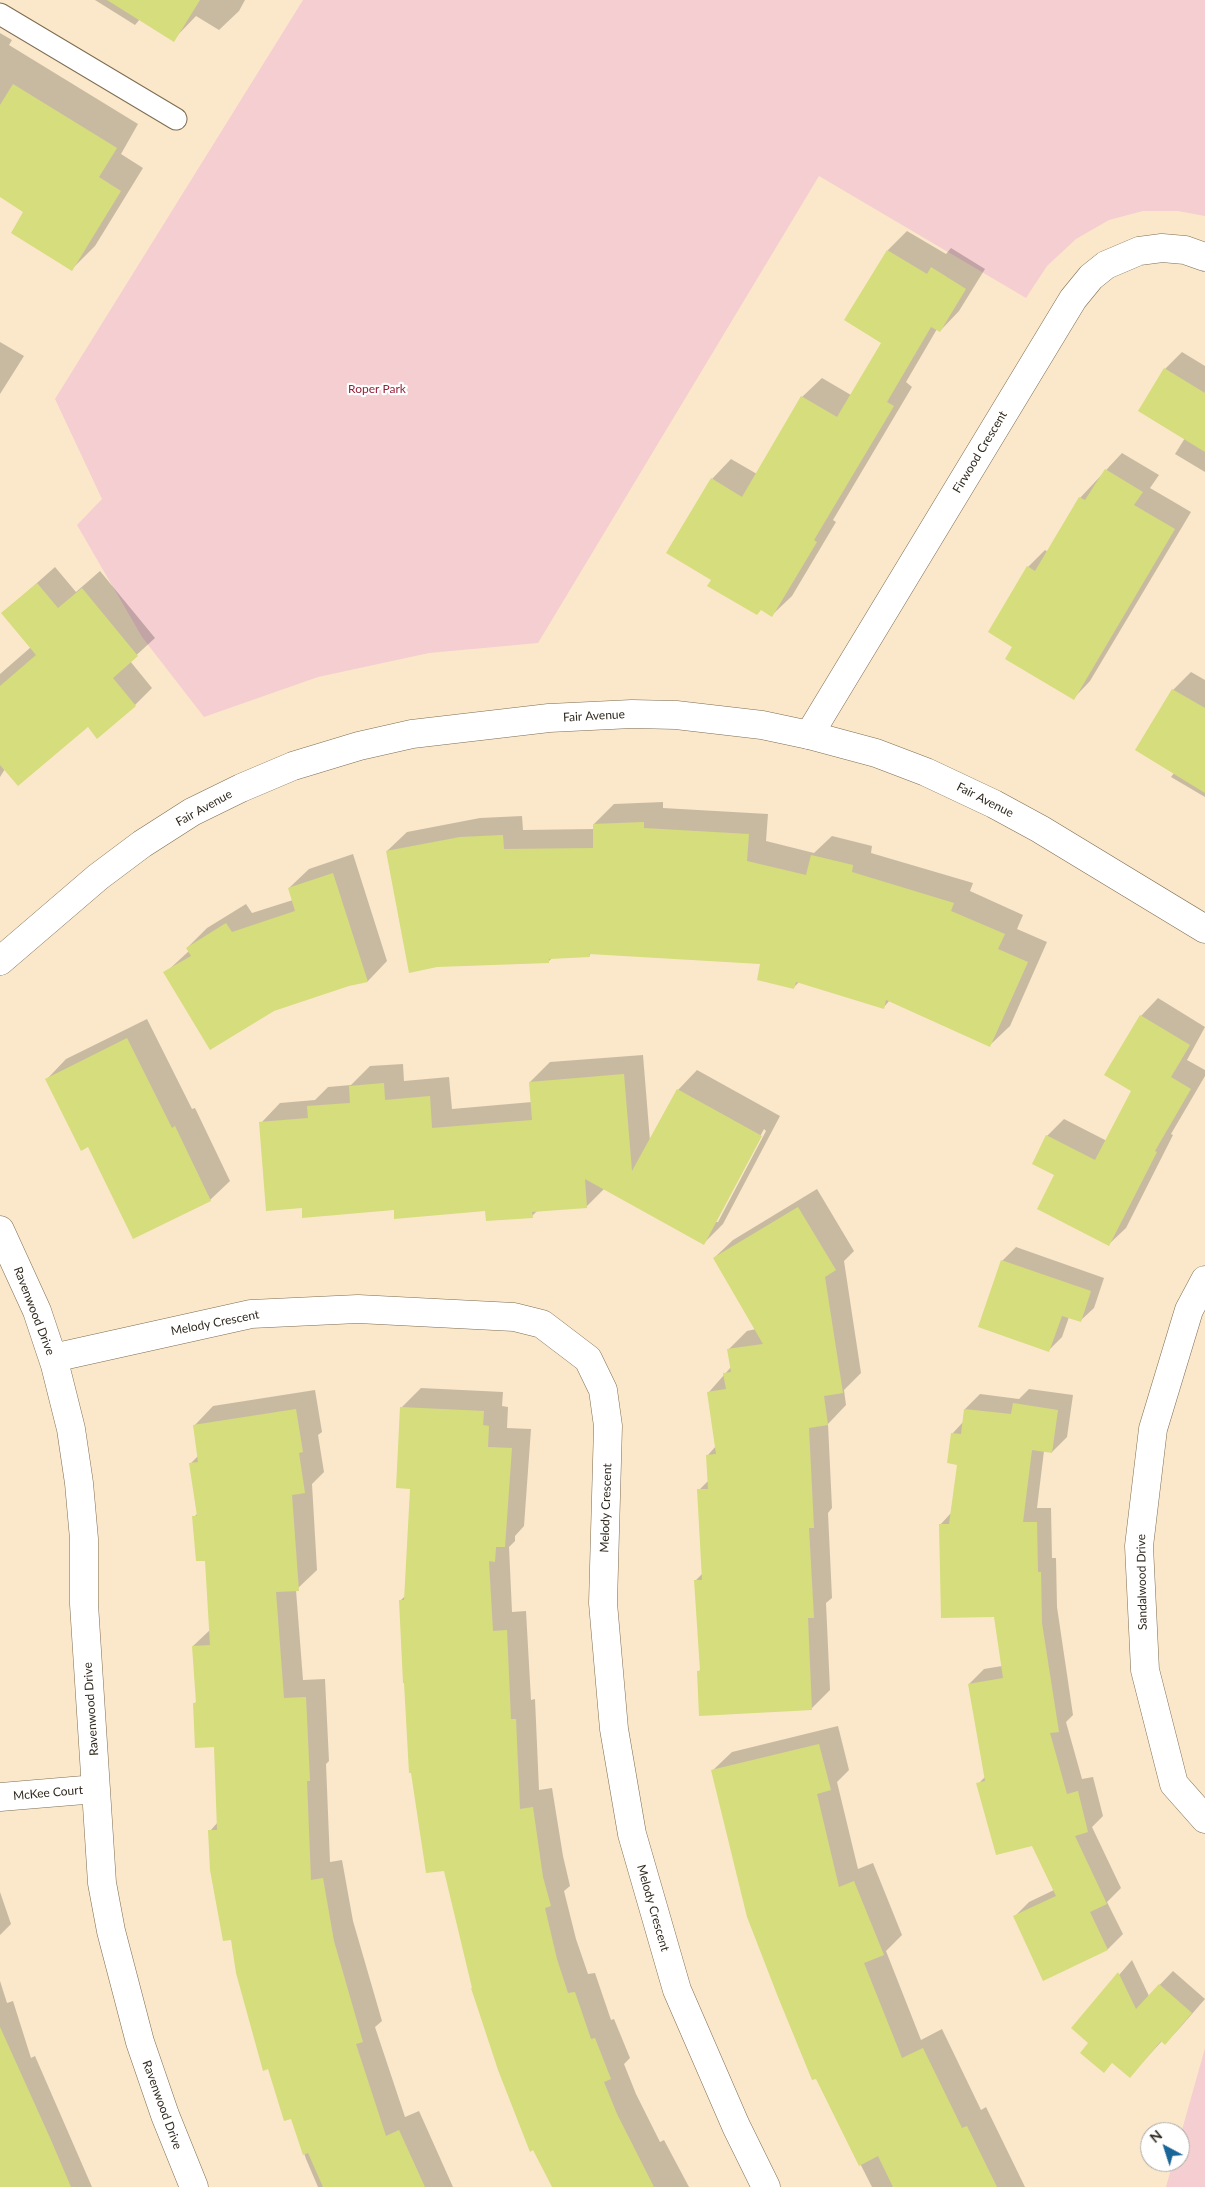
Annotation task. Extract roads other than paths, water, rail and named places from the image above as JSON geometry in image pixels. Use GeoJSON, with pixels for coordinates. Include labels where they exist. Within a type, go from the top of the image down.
{"type":"FeatureCollection","features":[{"type":"Feature","properties":{"kind":"street","name":"Firwood Crescent"},"geometry":{"type":"LineString","coordinates":[[809,735],[1073,299],[1091,278],[1106,265],[1139,251],[1162,248],[1185,250],[1205,257]]}},
{"type":"Feature","properties":{"kind":"street","name":"Fair Avenue"},"geometry":{"type":"LineString","coordinates":[[0,961],[98,877],[142,844],[192,812],[293,766],[359,746],[412,734],[465,726],[584,715],[632,714],[718,719],[762,725],[809,735],[876,753],[918,769],[994,804],[1205,929]]}},
{"type":"Feature","properties":{"kind":"street","name":"Ravenwood Drive"},"geometry":{"type":"LineString","coordinates":[[0,1230],[27,1288],[52,1358],[71,1429],[79,1483],[84,1538],[84,1604],[102,1883],[122,1976],[140,2042],[165,2115],[194,2187]]}},
{"type":"Feature","properties":{"kind":"street","name":"Sandalwood Drive"},"geometry":{"type":"LineString","coordinates":[[1205,1280],[1188,1310],[1153,1429],[1139,1546],[1145,1670],[1174,1784],[1205,1819]]}},
{"type":"Feature","properties":{"kind":"street","name":"Melody Crescent"},"geometry":{"type":"LineString","coordinates":[[52,1358],[251,1314],[358,1309],[514,1317],[542,1324],[588,1359],[603,1390],[608,1426],[603,1603],[614,1729],[632,1834],[677,1990],[736,2126],[766,2187]]}},
{"type":"Feature","properties":{"kind":"street","name":"McKee Court"},"geometry":{"type":"LineString","coordinates":[[0,1797],[96,1789]]}},
{"type":"Feature","properties":{"kind":"lane"},"geometry":{"type":"LineString","coordinates":[[0,14],[176,119]]}},
{"type":"Feature","properties":{"kind":"park label","name":"Roper Park"},"geometry":{"type":"Point","coordinates":[377,389]}}]}
